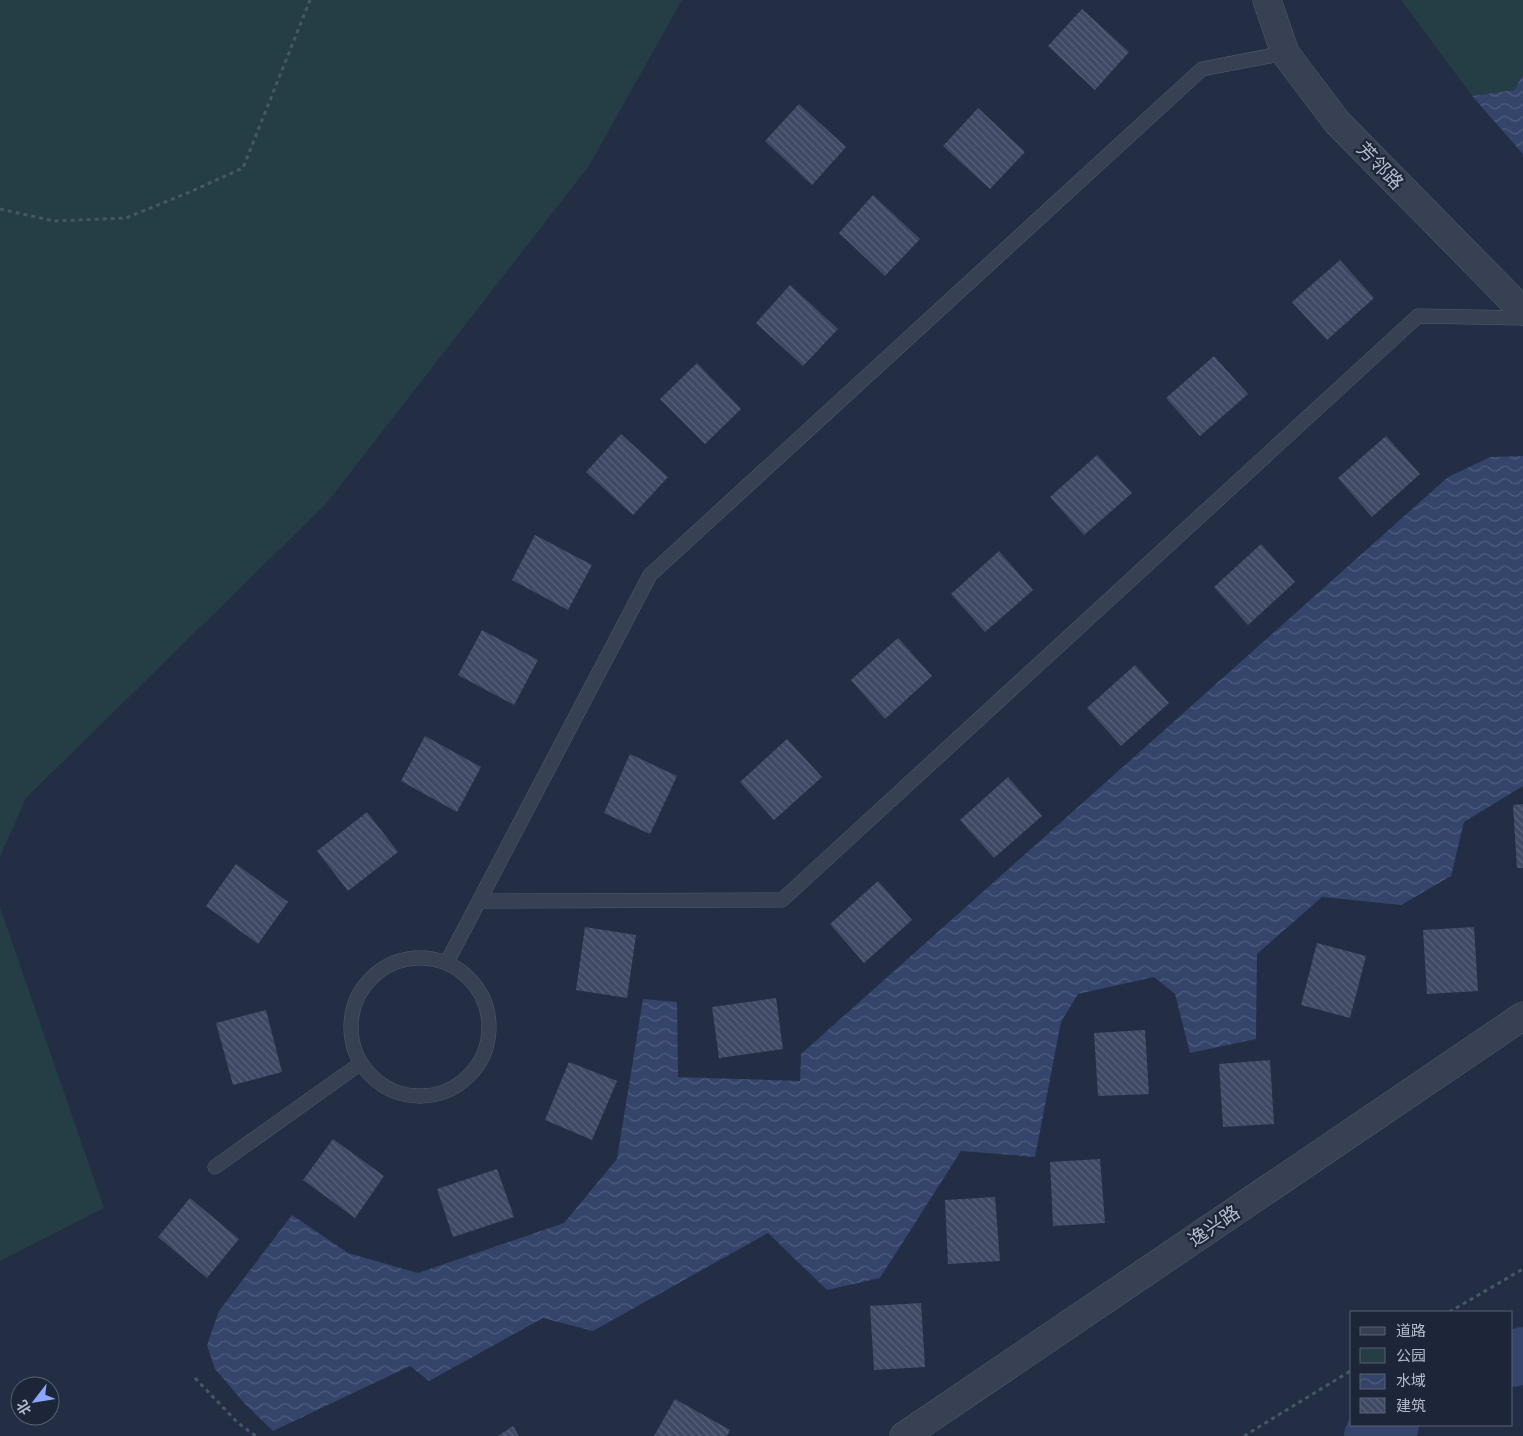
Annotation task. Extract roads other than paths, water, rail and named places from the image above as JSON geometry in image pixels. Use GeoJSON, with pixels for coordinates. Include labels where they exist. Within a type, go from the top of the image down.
{"type":"FeatureCollection","features":[{"type":"Feature","properties":{"kind":"street","name":"芳邻路"},"geometry":{"type":"LineString","coordinates":[[1267,0],[1285,53],[1337,122],[1523,311]]}},
{"type":"Feature","properties":{"kind":"street","name":"逸兴路"},"geometry":{"type":"LineString","coordinates":[[904,1436],[1523,1016]]}},
{"type":"Feature","properties":{"kind":"lane"},"geometry":{"type":"LineString","coordinates":[[446,962],[650,575],[1202,69],[1285,53]]}},
{"type":"Feature","properties":{"kind":"lane"},"geometry":{"type":"LineString","coordinates":[[479,901],[782,900],[1418,316],[1523,318]]}},
{"type":"Feature","properties":{"kind":"lane"},"geometry":{"type":"LineString","coordinates":[[423,957],[446,962],[470,978],[483,998],[490,1021],[487,1048],[476,1070],[467,1079],[446,1092],[422,1097],[398,1093],[376,1081],[361,1063],[353,1044],[351,1020],[354,1004],[366,982],[385,967],[399,960],[423,957]]}},
{"type":"Feature","properties":{"kind":"lane"},"geometry":{"type":"LineString","coordinates":[[215,1167],[361,1063]]}},
{"type":"Feature","properties":{"kind":"water"},"geometry":{"type":"Polygon","coordinates":[[[1523,75],[1523,154],[1472,96],[1514,90],[1523,75]]]}},
{"type":"Feature","properties":{"kind":"water"},"geometry":{"type":"Polygon","coordinates":[[[1523,456],[1523,786],[1464,822],[1451,876],[1401,905],[1322,897],[1257,954],[1256,1039],[1190,1053],[1175,994],[1154,977],[1078,994],[1061,1022],[1035,1157],[961,1151],[880,1278],[827,1290],[768,1233],[593,1331],[543,1318],[429,1381],[410,1366],[273,1431],[245,1404],[215,1369],[207,1345],[219,1311],[292,1215],[348,1253],[418,1273],[564,1223],[617,1159],[643,999],[677,1002],[678,1077],[800,1081],[801,1054],[1448,477],[1490,457],[1523,456]]]}},
{"type":"Feature","properties":{"kind":"waterway"},"geometry":{"type":"LineString","coordinates":[[1513,1359],[1523,1354]]}},
{"type":"Feature","properties":{"kind":"waterway"},"geometry":{"type":"LineString","coordinates":[[1371,1436],[1390,1426]]}}]}
